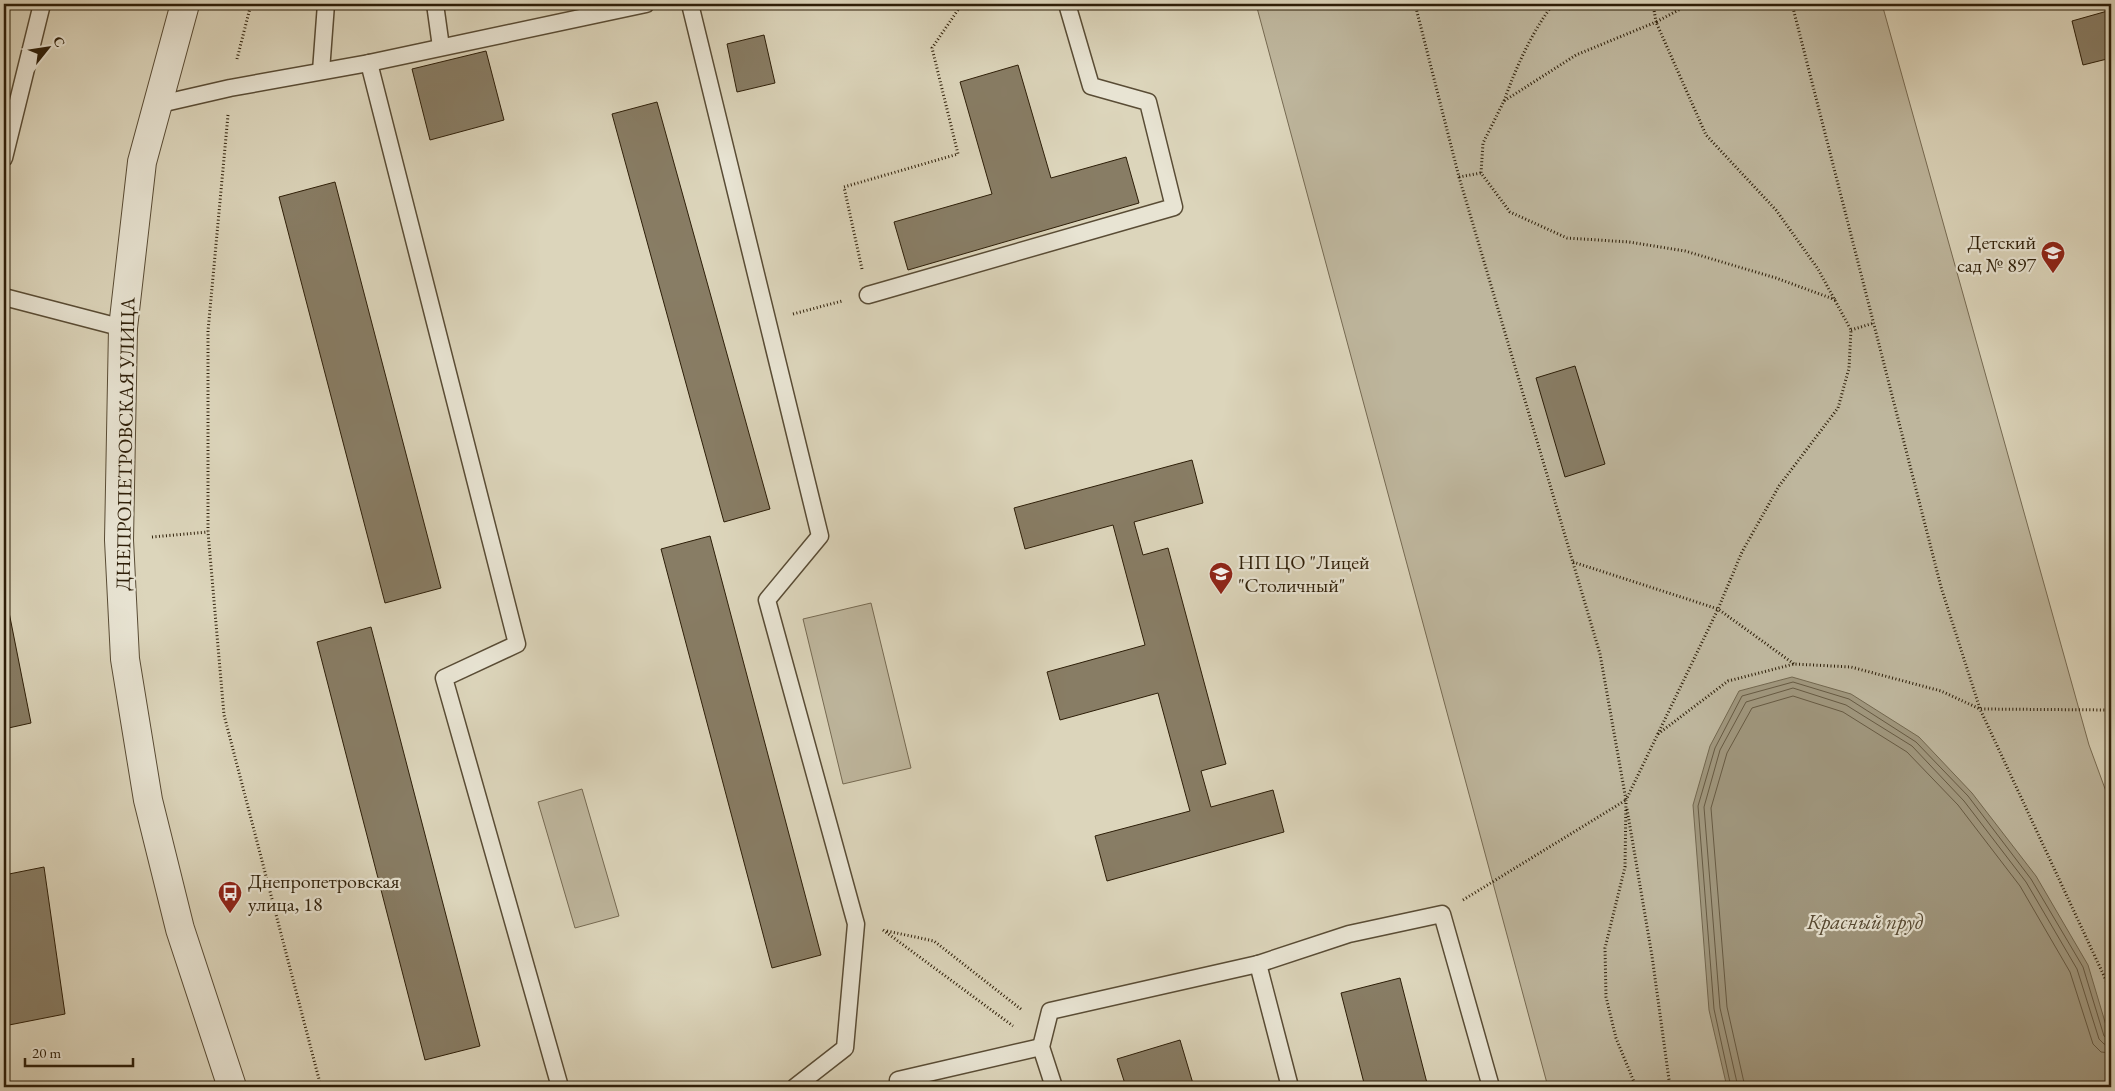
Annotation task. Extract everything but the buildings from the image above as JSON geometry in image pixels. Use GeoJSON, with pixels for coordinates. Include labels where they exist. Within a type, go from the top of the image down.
{"type":"FeatureCollection","features":[{"type":"Feature","properties":{"kind":"street","name":"ДНЕПРОПЕТРОВСКАЯ УЛИЦА"},"geometry":{"type":"LineString","coordinates":[[184,4],[142,162],[123,328],[119,540],[125,659],[148,800],[180,930],[232,1087]]}},
{"type":"Feature","properties":{"kind":"lane"},"geometry":{"type":"LineString","coordinates":[[4,158],[42,4]]}},
{"type":"Feature","properties":{"kind":"lane"},"geometry":{"type":"LineString","coordinates":[[321,71],[326,4]]}},
{"type":"Feature","properties":{"kind":"lane"},"geometry":{"type":"LineString","coordinates":[[435,4],[441,47]]}},
{"type":"Feature","properties":{"kind":"lane"},"geometry":{"type":"LineString","coordinates":[[156,105],[230,88],[369,62],[646,4]]}},
{"type":"Feature","properties":{"kind":"lane"},"geometry":{"type":"LineString","coordinates":[[690,4],[820,536],[767,600],[856,924],[845,1048],[795,1087]]}},
{"type":"Feature","properties":{"kind":"lane"},"geometry":{"type":"LineString","coordinates":[[868,295],[1174,207],[1148,102],[1091,86],[1067,4]]}},
{"type":"Feature","properties":{"kind":"lane"},"geometry":{"type":"LineString","coordinates":[[369,62],[516,644],[444,678],[560,1087]]}},
{"type":"Feature","properties":{"kind":"lane"},"geometry":{"type":"LineString","coordinates":[[4,297],[123,328]]}},
{"type":"Feature","properties":{"kind":"lane"},"geometry":{"type":"LineString","coordinates":[[1054,1087],[1042,1047],[1050,1011],[1258,964],[1349,934],[1442,914],[1491,1087]]}},
{"type":"Feature","properties":{"kind":"lane"},"geometry":{"type":"LineString","coordinates":[[1258,964],[1290,1087]]}},
{"type":"Feature","properties":{"kind":"lane"},"geometry":{"type":"LineString","coordinates":[[899,1087],[898,1080],[1042,1047]]}},
{"type":"Feature","properties":{"kind":"path"},"geometry":{"type":"LineString","coordinates":[[250,4],[230,88],[208,331],[208,532],[224,715],[322,1087]]}},
{"type":"Feature","properties":{"kind":"path"},"geometry":{"type":"LineString","coordinates":[[767,321],[868,295],[844,186],[958,154],[932,48],[962,4]]}},
{"type":"Feature","properties":{"kind":"path"},"geometry":{"type":"LineString","coordinates":[[1415,4],[1459,177],[1600,654],[1652,956],[1670,1087]]}},
{"type":"Feature","properties":{"kind":"path"},"geometry":{"type":"LineString","coordinates":[[1553,4],[1534,29],[1519,59],[1504,101],[1483,142],[1481,173],[1510,212],[1568,238],[1629,242],[1685,251],[1776,278],[1836,300]]}},
{"type":"Feature","properties":{"kind":"path"},"geometry":{"type":"LineString","coordinates":[[1636,1087],[1616,1038],[1606,997],[1606,948],[1624,867],[1626,800],[1718,609],[1742,552],[1779,486],[1838,408],[1849,368],[1851,330],[1818,270],[1776,210],[1706,135],[1656,22],[1653,4]]}},
{"type":"Feature","properties":{"kind":"path"},"geometry":{"type":"LineString","coordinates":[[1504,101],[1576,55],[1656,22],[1690,4]]}},
{"type":"Feature","properties":{"kind":"path"},"geometry":{"type":"LineString","coordinates":[[1792,4],[1941,587],[1980,709],[2111,991]]}},
{"type":"Feature","properties":{"kind":"path"},"geometry":{"type":"LineString","coordinates":[[1459,177],[1481,173]]}},
{"type":"Feature","properties":{"kind":"path"},"geometry":{"type":"LineString","coordinates":[[1851,330],[1874,323]]}},
{"type":"Feature","properties":{"kind":"path"},"geometry":{"type":"LineString","coordinates":[[1573,562],[1718,609],[1794,664]]}},
{"type":"Feature","properties":{"kind":"path"},"geometry":{"type":"LineString","coordinates":[[1657,734],[1728,681],[1794,664],[1851,668],[1941,691],[1980,709],[2111,710]]}},
{"type":"Feature","properties":{"kind":"path"},"geometry":{"type":"LineString","coordinates":[[1442,914],[1626,800]]}},
{"type":"Feature","properties":{"kind":"path"},"geometry":{"type":"LineString","coordinates":[[856,924],[934,942],[1045,1028]]}},
{"type":"Feature","properties":{"kind":"path"},"geometry":{"type":"LineString","coordinates":[[884,931],[1042,1047]]}},
{"type":"Feature","properties":{"kind":"shaded area"},"geometry":{"type":"Polygon","coordinates":[[[1256,4],[1882,4],[2089,745],[2111,805],[2111,1087],[1548,1087],[1256,4]]]}},
{"type":"Feature","properties":{"kind":"shaded area"},"geometry":{"type":"Polygon","coordinates":[[[871,603],[911,768],[843,784],[803,619],[871,603]]]}},
{"type":"Feature","properties":{"kind":"shaded area"},"geometry":{"type":"Polygon","coordinates":[[[582,789],[619,916],[575,928],[538,802],[582,789]]]}},
{"type":"Feature","properties":{"kind":"water","name":"Красный пруд"},"geometry":{"type":"Polygon","coordinates":[[[1792,677],[1851,694],[1919,737],[1972,793],[2036,876],[2088,965],[2111,1042],[2111,1087],[1727,1087],[1709,1010],[1693,805],[1710,746],[1739,691],[1792,677]]]}},
{"type":"Feature","properties":{"kind":"place","name":"Детский сад № 897"},"geometry":{"type":"Point","coordinates":[2053,274]}},
{"type":"Feature","properties":{"kind":"place","name":"НП ЦО \"Лицей \"Столичный\""},"geometry":{"type":"Point","coordinates":[1221,595]}},
{"type":"Feature","properties":{"kind":"place","name":"Днепропетровская улица, 18"},"geometry":{"type":"Point","coordinates":[230,914]}}]}
